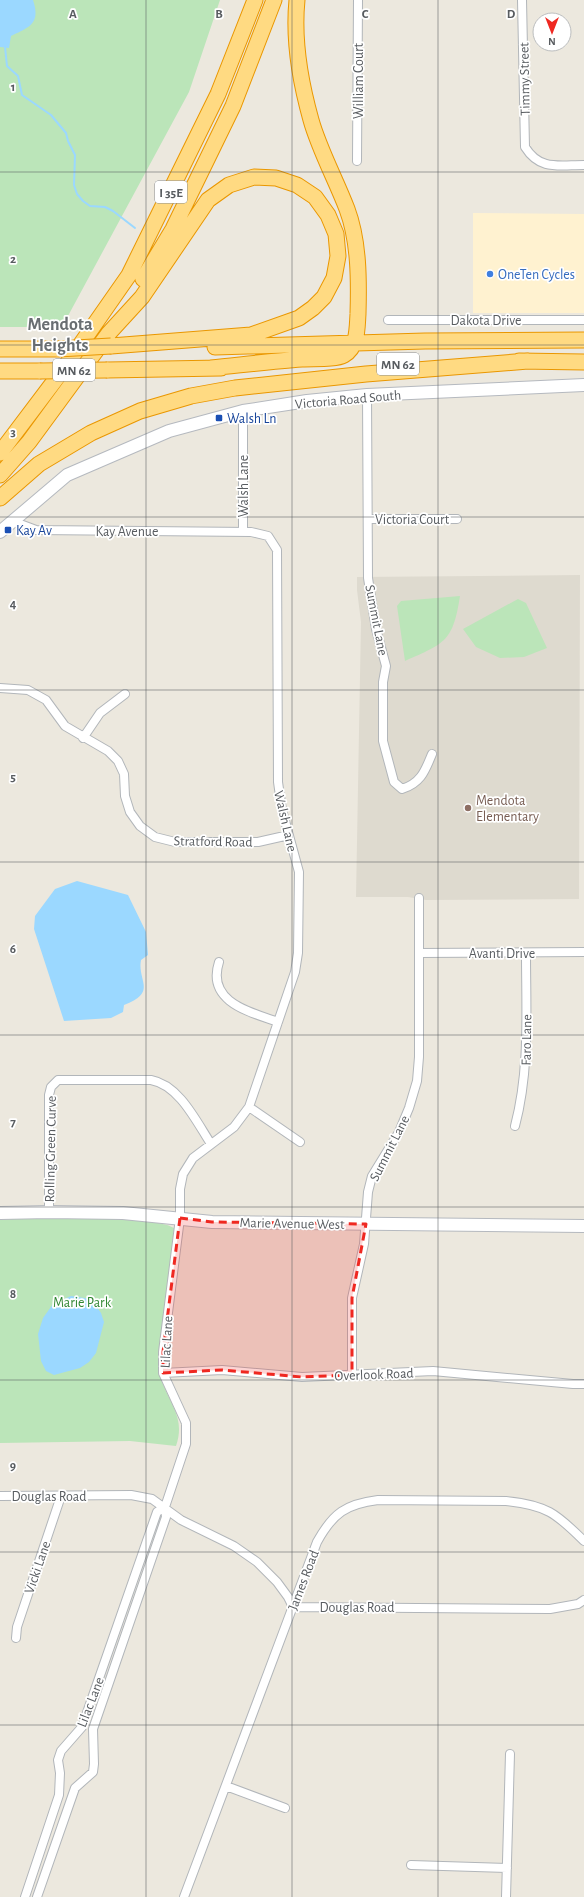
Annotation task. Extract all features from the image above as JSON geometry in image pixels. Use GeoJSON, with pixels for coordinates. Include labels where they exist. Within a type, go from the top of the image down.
{"type":"FeatureCollection","features":[{"type":"Feature","properties":{"kind":"highway","name":"I 35E"},"geometry":{"type":"LineString","coordinates":[[0,453],[62,371],[133,268],[218,94],[255,0]]}},
{"type":"Feature","properties":{"kind":"highway","name":"I 35E"},"geometry":{"type":"LineString","coordinates":[[0,475],[29,442],[118,322],[173,229],[230,112],[274,0]]}},
{"type":"Feature","properties":{"kind":"highway"},"geometry":{"type":"LineString","coordinates":[[211,368],[343,356],[352,348],[354,343],[357,330],[358,302],[354,234],[348,211],[311,122],[300,71],[297,40],[297,0]]}},
{"type":"Feature","properties":{"kind":"highway"},"geometry":{"type":"LineString","coordinates":[[110,347],[251,335],[299,318],[313,308],[324,297],[334,278],[338,256],[336,234],[328,215],[315,197],[297,185],[276,178],[254,177],[229,185],[208,200],[142,297],[118,322]]}},
{"type":"Feature","properties":{"kind":"highway","name":"MN 62"},"geometry":{"type":"LineString","coordinates":[[0,349],[354,343],[425,340],[584,340]]}},
{"type":"Feature","properties":{"kind":"highway"},"geometry":{"type":"LineString","coordinates":[[0,498],[39,464],[91,433],[140,411],[191,396],[236,388],[366,374],[528,361]]}},
{"type":"Feature","properties":{"kind":"highway","name":"MN 62"},"geometry":{"type":"LineString","coordinates":[[0,371],[528,361],[584,362]]}},
{"type":"Feature","properties":{"kind":"highway"},"geometry":{"type":"LineString","coordinates":[[0,436],[34,403],[62,371]]}},
{"type":"Feature","properties":{"kind":"street","name":"William Court"},"geometry":{"type":"LineString","coordinates":[[357,161],[358,0]]}},
{"type":"Feature","properties":{"kind":"street","name":"Timmy Street"},"geometry":{"type":"LineString","coordinates":[[522,0],[525,147],[531,157],[544,165],[584,165]]}},
{"type":"Feature","properties":{"kind":"street","name":"Dakota Drive"},"geometry":{"type":"LineString","coordinates":[[388,320],[584,320]]}},
{"type":"Feature","properties":{"kind":"street","name":"Victoria Road South"},"geometry":{"type":"LineString","coordinates":[[0,532],[67,475],[169,431],[243,411],[307,401],[367,396],[584,385]]}},
{"type":"Feature","properties":{"kind":"street","name":"Summit Lane"},"geometry":{"type":"LineString","coordinates":[[367,396],[368,578],[376,629],[386,666],[382,682],[383,741],[394,782],[402,789],[414,785],[425,772],[432,754]]}},
{"type":"Feature","properties":{"kind":"street","name":"Walsh Lane"},"geometry":{"type":"LineString","coordinates":[[180,1218],[180,1189],[183,1174],[193,1158],[234,1127],[248,1107],[295,972],[298,953],[298,872],[282,810],[278,782],[277,550],[268,536],[261,533],[243,531],[243,411]]}},
{"type":"Feature","properties":{"kind":"street","name":"Victoria Court"},"geometry":{"type":"LineString","coordinates":[[368,520],[457,519]]}},
{"type":"Feature","properties":{"kind":"street","name":"Kay Avenue"},"geometry":{"type":"LineString","coordinates":[[12,521],[36,530],[243,531]]}},
{"type":"Feature","properties":{"kind":"street","name":"Stratford Road"},"geometry":{"type":"LineString","coordinates":[[0,688],[28,690],[46,700],[66,726],[83,738],[108,751],[118,761],[124,774],[125,796],[130,812],[140,826],[155,837],[175,842],[258,842],[289,835]]}},
{"type":"Feature","properties":{"kind":"street"},"geometry":{"type":"LineString","coordinates":[[83,738],[100,713],[125,694]]}},
{"type":"Feature","properties":{"kind":"street","name":"Summit Lane"},"geometry":{"type":"LineString","coordinates":[[352,1375],[352,1298],[364,1244],[368,1192],[372,1176],[399,1132],[409,1108],[417,1081],[419,1057],[419,898]]}},
{"type":"Feature","properties":{"kind":"street","name":"Avanti Drive"},"geometry":{"type":"LineString","coordinates":[[419,952],[584,952]]}},
{"type":"Feature","properties":{"kind":"street","name":"Faro Lane"},"geometry":{"type":"LineString","coordinates":[[515,1126],[522,1100],[526,1068],[526,953]]}},
{"type":"Feature","properties":{"kind":"street"},"geometry":{"type":"LineString","coordinates":[[219,962],[216,971],[218,987],[227,999],[242,1009],[278,1022]]}},
{"type":"Feature","properties":{"kind":"street","name":"Rolling Green Curve"},"geometry":{"type":"LineString","coordinates":[[49,1212],[48,1095],[51,1087],[58,1080],[151,1080],[162,1082],[175,1092],[211,1144]]}},
{"type":"Feature","properties":{"kind":"street"},"geometry":{"type":"LineString","coordinates":[[248,1107],[300,1142]]}},
{"type":"Feature","properties":{"kind":"street","name":"Marie Avenue West"},"geometry":{"type":"LineString","coordinates":[[0,1213],[123,1213],[212,1222],[584,1226]]}},
{"type":"Feature","properties":{"kind":"street","name":"Lilac Lane"},"geometry":{"type":"LineString","coordinates":[[37,1897],[75,1788],[93,1772],[93,1729],[166,1517],[165,1507],[186,1444],[186,1423],[163,1373],[163,1352],[180,1218]]}},
{"type":"Feature","properties":{"kind":"street","name":"Overlook Road"},"geometry":{"type":"LineString","coordinates":[[163,1373],[222,1370],[302,1377],[433,1371],[584,1384]]}},
{"type":"Feature","properties":{"kind":"street","name":"Douglas Road"},"geometry":{"type":"LineString","coordinates":[[0,1496],[131,1496],[152,1499],[181,1520],[234,1546],[257,1562],[276,1582],[288,1597],[293,1607],[550,1609],[578,1604],[584,1600]]}},
{"type":"Feature","properties":{"kind":"street","name":"Vicki Lane"},"geometry":{"type":"LineString","coordinates":[[16,1638],[17,1627],[61,1496]]}},
{"type":"Feature","properties":{"kind":"street","name":"James Road"},"geometry":{"type":"LineString","coordinates":[[184,1897],[317,1542],[326,1525],[341,1511],[358,1503],[386,1500],[506,1501],[525,1503],[543,1508],[561,1519],[584,1541]]}},
{"type":"Feature","properties":{"kind":"street","name":"Lilac Lane"},"geometry":{"type":"LineString","coordinates":[[25,1897],[59,1795],[60,1773],[58,1760],[61,1751],[82,1727],[157,1512],[165,1507]]}},
{"type":"Feature","properties":{"kind":"street"},"geometry":{"type":"LineString","coordinates":[[506,1897],[510,1754]]}},
{"type":"Feature","properties":{"kind":"street"},"geometry":{"type":"LineString","coordinates":[[226,1786],[285,1808]]}},
{"type":"Feature","properties":{"kind":"street"},"geometry":{"type":"LineString","coordinates":[[411,1865],[507,1868]]}},
{"type":"Feature","properties":{"kind":"highlighted area"},"geometry":{"type":"Polygon","coordinates":[[[180,1218],[212,1222],[366,1224],[352,1298],[352,1375],[302,1377],[222,1370],[163,1373],[163,1352],[180,1218]]]}},
{"type":"Feature","properties":{"kind":"shaded area"},"geometry":{"type":"Polygon","coordinates":[[[473,213],[584,214],[584,313],[473,313],[473,213]]]}},
{"type":"Feature","properties":{"kind":"shaded area","name":"Mendota Elementary"},"geometry":{"type":"Polygon","coordinates":[[[580,575],[579,899],[426,900],[408,897],[356,897],[361,622],[357,577],[580,575]]]}},
{"type":"Feature","properties":{"kind":"green space"},"geometry":{"type":"Polygon","coordinates":[[[0,0],[220,0],[189,92],[62,327],[0,327],[0,0]]]}},
{"type":"Feature","properties":{"kind":"green space"},"geometry":{"type":"Polygon","coordinates":[[[460,596],[454,623],[445,639],[430,650],[405,661],[397,606],[401,601],[460,596]]]}},
{"type":"Feature","properties":{"kind":"green space"},"geometry":{"type":"Polygon","coordinates":[[[518,599],[526,603],[547,648],[524,657],[500,658],[476,647],[463,629],[518,599]]]}},
{"type":"Feature","properties":{"kind":"green space","name":"Marie Park"},"geometry":{"type":"Polygon","coordinates":[[[122,1219],[163,1224],[174,1228],[158,1363],[161,1379],[178,1421],[179,1429],[176,1446],[130,1441],[0,1443],[0,1220],[122,1219]]]}},
{"type":"Feature","properties":{"kind":"water"},"geometry":{"type":"Polygon","coordinates":[[[0,0],[33,0],[35,8],[34,20],[32,24],[11,36],[9,48],[0,47],[0,0]]]}},
{"type":"Feature","properties":{"kind":"water"},"geometry":{"type":"Polygon","coordinates":[[[77,881],[128,895],[146,932],[148,955],[141,960],[144,986],[143,991],[134,1000],[124,1005],[123,1012],[111,1018],[64,1021],[34,929],[35,916],[55,889],[77,881]]]}},
{"type":"Feature","properties":{"kind":"water"},"geometry":{"type":"Polygon","coordinates":[[[71,1296],[91,1299],[101,1313],[104,1322],[96,1353],[89,1362],[80,1368],[54,1375],[46,1371],[41,1361],[38,1334],[43,1318],[53,1304],[71,1296]]]}},
{"type":"Feature","properties":{"kind":"waterway"},"geometry":{"type":"LineString","coordinates":[[5,47],[7,66],[18,76],[22,95],[51,115],[66,133],[75,155],[74,185],[77,194],[90,206],[105,207],[113,211],[135,228]]}},
{"type":"Feature","properties":{"kind":"place","name":"OneTen Cycles"},"geometry":{"type":"Point","coordinates":[490,274]}},
{"type":"Feature","properties":{"kind":"place","name":"Walsh Ln"},"geometry":{"type":"Point","coordinates":[219,418]}},
{"type":"Feature","properties":{"kind":"place","name":"Kay Av"},"geometry":{"type":"Point","coordinates":[8,530]}},
{"type":"Feature","properties":{"kind":"place","name":"Mendota Elementary"},"geometry":{"type":"Point","coordinates":[468,808]}},
{"type":"Feature","properties":{"kind":"district","name":"Mendota Heights"},"geometry":{"type":"Point","coordinates":[60,334]}}]}
